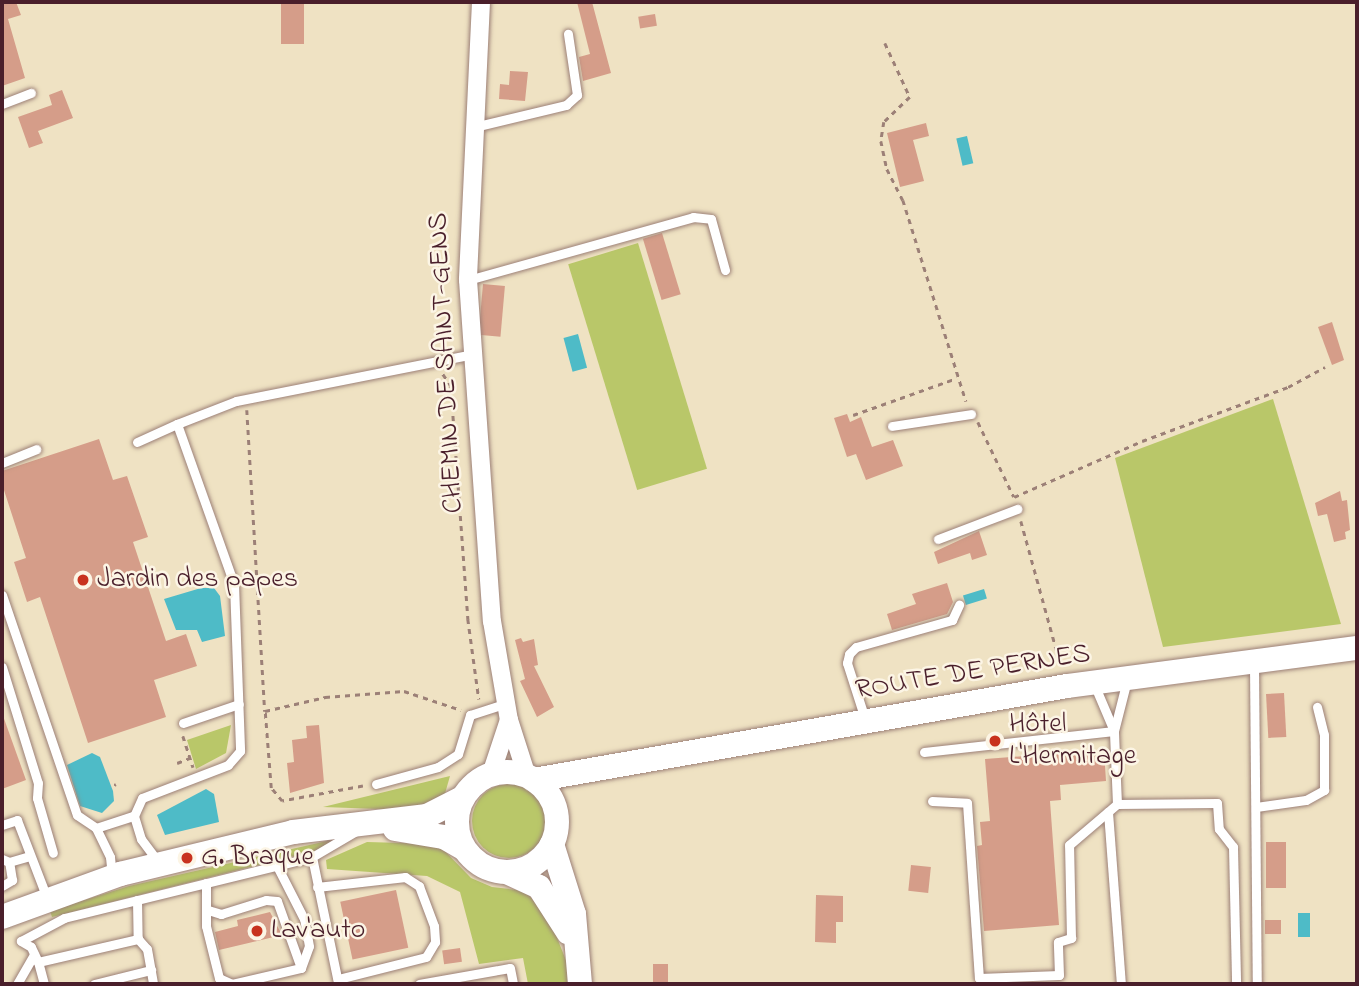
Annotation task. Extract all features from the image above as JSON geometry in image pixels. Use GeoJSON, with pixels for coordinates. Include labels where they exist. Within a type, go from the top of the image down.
{"type":"FeatureCollection","features":[{"type":"Feature","properties":{"kind":"main road","name":"ROUTE DE PERNES"},"geometry":{"type":"LineString","coordinates":[[531,778],[600,770],[1067,686],[1357,648]]}},
{"type":"Feature","properties":{"kind":"main road"},"geometry":{"type":"LineString","coordinates":[[556,815],[600,770]]}},
{"type":"Feature","properties":{"kind":"main road"},"geometry":{"type":"LineString","coordinates":[[2,917],[112,876],[293,832],[427,816],[462,798],[491,774],[509,772],[531,778],[549,795],[556,815],[552,844],[569,893],[580,984]]}},
{"type":"Feature","properties":{"kind":"main road"},"geometry":{"type":"LineString","coordinates":[[462,798],[456,828],[463,848]]}},
{"type":"Feature","properties":{"kind":"main road"},"geometry":{"type":"LineString","coordinates":[[363,825],[421,832],[463,848],[482,867],[509,873],[548,896],[576,949]]}},
{"type":"Feature","properties":{"kind":"main road"},"geometry":{"type":"LineString","coordinates":[[509,873],[530,867],[552,844]]}},
{"type":"Feature","properties":{"kind":"main road"},"geometry":{"type":"LineString","coordinates":[[11,936],[42,902]]}},
{"type":"Feature","properties":{"kind":"street","name":"CHEMIN DE SAINT-GENS"},"geometry":{"type":"LineString","coordinates":[[481,2],[473,128],[468,280],[486,570],[508,711],[531,778]]}},
{"type":"Feature","properties":{"kind":"street","name":"CHEMIN DE SAINT-GENS"},"geometry":{"type":"LineString","coordinates":[[491,774],[508,711]]}},
{"type":"Feature","properties":{"kind":"lane"},"geometry":{"type":"LineString","coordinates":[[473,128],[566,105],[577,95],[568,34]]}},
{"type":"Feature","properties":{"kind":"lane"},"geometry":{"type":"LineString","coordinates":[[2,104],[32,93]]}},
{"type":"Feature","properties":{"kind":"lane"},"geometry":{"type":"LineString","coordinates":[[468,280],[693,217],[711,219],[725,270]]}},
{"type":"Feature","properties":{"kind":"lane"},"geometry":{"type":"LineString","coordinates":[[137,442],[236,401],[473,354]]}},
{"type":"Feature","properties":{"kind":"lane"},"geometry":{"type":"LineString","coordinates":[[892,426],[971,414]]}},
{"type":"Feature","properties":{"kind":"lane"},"geometry":{"type":"LineString","coordinates":[[160,864],[141,839],[134,816],[142,798],[228,765],[240,751],[234,584],[177,424]]}},
{"type":"Feature","properties":{"kind":"lane"},"geometry":{"type":"LineString","coordinates":[[2,463],[36,449]]}},
{"type":"Feature","properties":{"kind":"lane"},"geometry":{"type":"LineString","coordinates":[[938,539],[1017,509]]}},
{"type":"Feature","properties":{"kind":"lane"},"geometry":{"type":"LineString","coordinates":[[2,595],[78,816],[96,828],[110,857],[112,876]]}},
{"type":"Feature","properties":{"kind":"lane"},"geometry":{"type":"LineString","coordinates":[[866,721],[847,663],[849,654],[856,647],[952,620],[959,605]]}},
{"type":"Feature","properties":{"kind":"lane"},"geometry":{"type":"LineString","coordinates":[[1254,660],[1257,984]]}},
{"type":"Feature","properties":{"kind":"lane"},"geometry":{"type":"LineString","coordinates":[[2,667],[38,783],[37,798],[52,853]]}},
{"type":"Feature","properties":{"kind":"lane"},"geometry":{"type":"LineString","coordinates":[[1117,804],[1114,732],[1127,678]]}},
{"type":"Feature","properties":{"kind":"lane"},"geometry":{"type":"LineString","coordinates":[[1094,682],[1114,732]]}},
{"type":"Feature","properties":{"kind":"lane"},"geometry":{"type":"LineString","coordinates":[[183,723],[239,704]]}},
{"type":"Feature","properties":{"kind":"lane"},"geometry":{"type":"LineString","coordinates":[[1256,807],[1307,800],[1324,790],[1324,735],[1317,707]]}},
{"type":"Feature","properties":{"kind":"lane"},"geometry":{"type":"LineString","coordinates":[[376,784],[438,767],[458,754],[470,715],[482,709],[508,711]]}},
{"type":"Feature","properties":{"kind":"lane"},"geometry":{"type":"LineString","coordinates":[[924,752],[1114,732]]}},
{"type":"Feature","properties":{"kind":"lane"},"geometry":{"type":"LineString","coordinates":[[932,800],[967,803],[979,978],[1059,975],[1058,942],[1072,938],[1069,845],[1117,804],[1217,803],[1219,829],[1233,847],[1236,984]]}},
{"type":"Feature","properties":{"kind":"lane"},"geometry":{"type":"LineString","coordinates":[[1108,812],[1121,984]]}},
{"type":"Feature","properties":{"kind":"lane"},"geometry":{"type":"LineString","coordinates":[[96,828],[134,816]]}},
{"type":"Feature","properties":{"kind":"lane"},"geometry":{"type":"LineString","coordinates":[[2,825],[18,820],[42,902]]}},
{"type":"Feature","properties":{"kind":"lane"},"geometry":{"type":"LineString","coordinates":[[44,984],[36,958],[11,936],[64,918],[312,857],[340,844],[363,825]]}},
{"type":"Feature","properties":{"kind":"lane"},"geometry":{"type":"LineString","coordinates":[[2,886],[12,880],[5,860],[30,856]]}},
{"type":"Feature","properties":{"kind":"lane"},"geometry":{"type":"LineString","coordinates":[[312,857],[317,887],[338,982],[426,957],[435,942],[434,926],[419,886],[405,877],[317,887]]}},
{"type":"Feature","properties":{"kind":"lane"},"geometry":{"type":"LineString","coordinates":[[277,866],[304,919],[309,946],[301,968]]}},
{"type":"Feature","properties":{"kind":"lane"},"geometry":{"type":"LineString","coordinates":[[206,883],[210,952],[225,984],[301,968]]}},
{"type":"Feature","properties":{"kind":"lane"},"geometry":{"type":"LineString","coordinates":[[137,900],[138,939],[147,949],[153,984]]}},
{"type":"Feature","properties":{"kind":"lane"},"geometry":{"type":"LineString","coordinates":[[208,910],[221,914],[266,900],[277,901],[285,911],[301,968]]}},
{"type":"Feature","properties":{"kind":"lane"},"geometry":{"type":"LineString","coordinates":[[17,984],[36,958],[138,939]]}},
{"type":"Feature","properties":{"kind":"lane"},"geometry":{"type":"LineString","coordinates":[[419,984],[510,968],[513,984]]}},
{"type":"Feature","properties":{"kind":"lane"},"geometry":{"type":"LineString","coordinates":[[93,984],[151,970]]}},
{"type":"Feature","properties":{"kind":"path"},"geometry":{"type":"LineString","coordinates":[[885,43],[910,97],[884,122],[881,141],[887,169],[904,200],[957,378],[971,414],[984,429],[1014,497],[1067,686]]}},
{"type":"Feature","properties":{"kind":"path"},"geometry":{"type":"LineString","coordinates":[[432,360],[452,386],[468,619],[482,709]]}},
{"type":"Feature","properties":{"kind":"path"},"geometry":{"type":"LineString","coordinates":[[1014,497],[1142,441],[1288,387],[1325,367]]}},
{"type":"Feature","properties":{"kind":"path"},"geometry":{"type":"LineString","coordinates":[[853,415],[957,378]]}},
{"type":"Feature","properties":{"kind":"path"},"geometry":{"type":"LineString","coordinates":[[247,409],[271,788],[282,801],[376,784]]}},
{"type":"Feature","properties":{"kind":"path"},"geometry":{"type":"LineString","coordinates":[[265,710],[325,697],[404,691],[444,701],[470,715]]}},
{"type":"Feature","properties":{"kind":"path"},"geometry":{"type":"LineString","coordinates":[[183,723],[179,724],[194,770]]}},
{"type":"Feature","properties":{"kind":"path"},"geometry":{"type":"LineString","coordinates":[[177,763],[190,758]]}},
{"type":"Feature","properties":{"kind":"green space"},"geometry":{"type":"Polygon","coordinates":[[[638,243],[707,469],[637,490],[568,264],[638,243]]]}},
{"type":"Feature","properties":{"kind":"green space"},"geometry":{"type":"Polygon","coordinates":[[[1273,399],[1341,624],[1163,647],[1115,458],[1273,399]]]}},
{"type":"Feature","properties":{"kind":"green space"},"geometry":{"type":"Polygon","coordinates":[[[231,725],[226,753],[196,769],[187,740],[231,725]]]}},
{"type":"Feature","properties":{"kind":"green space"},"geometry":{"type":"Polygon","coordinates":[[[450,776],[444,797],[407,810],[323,807],[450,776]]]}},
{"type":"Feature","properties":{"kind":"green space"},"geometry":{"type":"Polygon","coordinates":[[[509,784],[523,787],[535,795],[543,807],[546,821],[543,835],[535,847],[523,855],[509,858],[495,855],[483,847],[475,835],[472,821],[475,807],[483,795],[495,787],[509,784]]]}},
{"type":"Feature","properties":{"kind":"green space"},"geometry":{"type":"Polygon","coordinates":[[[336,839],[322,849],[52,917],[50,911],[129,886],[336,839]]]}},
{"type":"Feature","properties":{"kind":"green space"},"geometry":{"type":"Polygon","coordinates":[[[367,842],[438,844],[471,878],[492,887],[526,891],[552,925],[567,963],[568,984],[528,984],[523,958],[479,964],[460,892],[427,876],[327,869],[326,860],[367,842]]]}},
{"type":"Feature","properties":{"kind":"water"},"geometry":{"type":"Polygon","coordinates":[[[967,136],[973,163],[963,166],[956,138],[967,136]]]}},
{"type":"Feature","properties":{"kind":"water"},"geometry":{"type":"Polygon","coordinates":[[[578,334],[587,368],[573,372],[564,338],[578,334]]]}},
{"type":"Feature","properties":{"kind":"water"},"geometry":{"type":"Polygon","coordinates":[[[201,588],[214,588],[220,596],[225,636],[202,642],[197,630],[176,630],[164,599],[201,588]]]}},
{"type":"Feature","properties":{"kind":"water"},"geometry":{"type":"Polygon","coordinates":[[[984,589],[987,599],[966,605],[963,595],[984,589]]]}},
{"type":"Feature","properties":{"kind":"water"},"geometry":{"type":"Polygon","coordinates":[[[92,753],[100,757],[113,791],[114,801],[102,813],[80,806],[67,765],[92,753]]]}},
{"type":"Feature","properties":{"kind":"water"},"geometry":{"type":"Polygon","coordinates":[[[206,789],[214,794],[219,822],[165,835],[157,815],[206,789]]]}},
{"type":"Feature","properties":{"kind":"water"},"geometry":{"type":"Polygon","coordinates":[[[1298,913],[1310,913],[1310,937],[1298,937],[1298,913]]]}},
{"type":"Feature","properties":{"kind":"building"},"geometry":{"type":"Polygon","coordinates":[[[2,2],[16,2],[21,15],[8,19],[25,78],[2,86],[2,2]]]}},
{"type":"Feature","properties":{"kind":"building"},"geometry":{"type":"Polygon","coordinates":[[[281,2],[304,2],[304,44],[281,44],[281,2]]]}},
{"type":"Feature","properties":{"kind":"building"},"geometry":{"type":"Polygon","coordinates":[[[577,2],[592,2],[611,73],[583,81],[579,57],[590,54],[577,2]]]}},
{"type":"Feature","properties":{"kind":"building"},"geometry":{"type":"Polygon","coordinates":[[[655,14],[657,26],[640,29],[638,17],[655,14]]]}},
{"type":"Feature","properties":{"kind":"building"},"geometry":{"type":"Polygon","coordinates":[[[510,71],[528,72],[525,101],[499,99],[500,84],[509,85],[510,71]]]}},
{"type":"Feature","properties":{"kind":"building"},"geometry":{"type":"Polygon","coordinates":[[[62,90],[73,118],[38,131],[43,143],[29,148],[18,117],[52,105],[49,95],[62,90]]]}},
{"type":"Feature","properties":{"kind":"building"},"geometry":{"type":"Polygon","coordinates":[[[926,123],[929,136],[913,140],[924,181],[900,187],[887,133],[926,123]]]}},
{"type":"Feature","properties":{"kind":"building"},"geometry":{"type":"Polygon","coordinates":[[[662,233],[681,294],[662,300],[643,239],[662,233]]]}},
{"type":"Feature","properties":{"kind":"building"},"geometry":{"type":"Polygon","coordinates":[[[483,284],[505,286],[500,337],[479,335],[483,284]]]}},
{"type":"Feature","properties":{"kind":"building"},"geometry":{"type":"Polygon","coordinates":[[[1332,322],[1344,360],[1332,365],[1318,327],[1332,322]]]}},
{"type":"Feature","properties":{"kind":"building"},"geometry":{"type":"Polygon","coordinates":[[[847,414],[850,422],[861,417],[872,447],[893,440],[903,466],[866,480],[856,454],[847,457],[834,418],[847,414]]]}},
{"type":"Feature","properties":{"kind":"building","name":"Jardin des papes"},"geometry":{"type":"Polygon","coordinates":[[[99,439],[113,480],[127,476],[148,537],[133,542],[166,641],[186,634],[197,666],[154,680],[166,717],[88,743],[40,597],[27,602],[14,562],[26,558],[2,484],[2,471],[99,439]]]}},
{"type":"Feature","properties":{"kind":"building"},"geometry":{"type":"Polygon","coordinates":[[[1340,491],[1342,501],[1347,500],[1350,530],[1345,532],[1346,539],[1334,542],[1327,514],[1318,516],[1315,503],[1340,491]]]}},
{"type":"Feature","properties":{"kind":"building"},"geometry":{"type":"Polygon","coordinates":[[[979,531],[987,555],[972,560],[970,553],[938,564],[934,552],[979,531]]]}},
{"type":"Feature","properties":{"kind":"building"},"geometry":{"type":"Polygon","coordinates":[[[947,583],[953,602],[947,614],[892,630],[887,614],[916,604],[912,594],[947,583]]]}},
{"type":"Feature","properties":{"kind":"building"},"geometry":{"type":"Polygon","coordinates":[[[521,638],[523,642],[534,639],[538,665],[534,666],[554,707],[537,717],[520,681],[525,679],[515,640],[521,638]]]}},
{"type":"Feature","properties":{"kind":"building"},"geometry":{"type":"Polygon","coordinates":[[[1284,693],[1286,737],[1268,738],[1266,694],[1284,693]]]}},
{"type":"Feature","properties":{"kind":"building"},"geometry":{"type":"Polygon","coordinates":[[[2,713],[26,780],[2,789],[2,713]]]}},
{"type":"Feature","properties":{"kind":"building"},"geometry":{"type":"Polygon","coordinates":[[[319,725],[324,783],[290,793],[287,763],[294,762],[292,740],[307,738],[306,726],[319,725]]]}},
{"type":"Feature","properties":{"kind":"building"},"geometry":{"type":"Polygon","coordinates":[[[1104,750],[1106,781],[1060,785],[1061,800],[1050,801],[1059,925],[984,931],[977,846],[982,845],[980,822],[990,821],[985,759],[1104,750]]]}},
{"type":"Feature","properties":{"kind":"building"},"geometry":{"type":"Polygon","coordinates":[[[1266,842],[1286,842],[1286,888],[1266,888],[1266,842]]]}},
{"type":"Feature","properties":{"kind":"building"},"geometry":{"type":"Polygon","coordinates":[[[911,865],[931,867],[928,893],[908,891],[911,865]]]}},
{"type":"Feature","properties":{"kind":"building"},"geometry":{"type":"Polygon","coordinates":[[[396,890],[408,948],[353,960],[340,902],[396,890]]]}},
{"type":"Feature","properties":{"kind":"building"},"geometry":{"type":"Polygon","coordinates":[[[816,895],[843,896],[843,922],[836,922],[836,943],[815,942],[816,895]]]}},
{"type":"Feature","properties":{"kind":"building","name":"Lav'auto"},"geometry":{"type":"Polygon","coordinates":[[[270,912],[282,935],[219,950],[215,932],[238,926],[237,920],[270,912]]]}},
{"type":"Feature","properties":{"kind":"building"},"geometry":{"type":"Polygon","coordinates":[[[1265,920],[1281,920],[1281,934],[1265,934],[1265,920]]]}},
{"type":"Feature","properties":{"kind":"building"},"geometry":{"type":"Polygon","coordinates":[[[460,948],[462,962],[444,964],[442,951],[460,948]]]}},
{"type":"Feature","properties":{"kind":"building"},"geometry":{"type":"Polygon","coordinates":[[[653,964],[668,964],[668,984],[653,984],[653,964]]]}},
{"type":"Feature","properties":{"kind":"place","name":"Jardin des papes"},"geometry":{"type":"Point","coordinates":[83,580]}},
{"type":"Feature","properties":{"kind":"place","name":"Hôtel L'Hermitage"},"geometry":{"type":"Point","coordinates":[995,741]}},
{"type":"Feature","properties":{"kind":"place","name":"G. Braque"},"geometry":{"type":"Point","coordinates":[187,858]}},
{"type":"Feature","properties":{"kind":"place","name":"Lav'auto"},"geometry":{"type":"Point","coordinates":[257,931]}}]}
